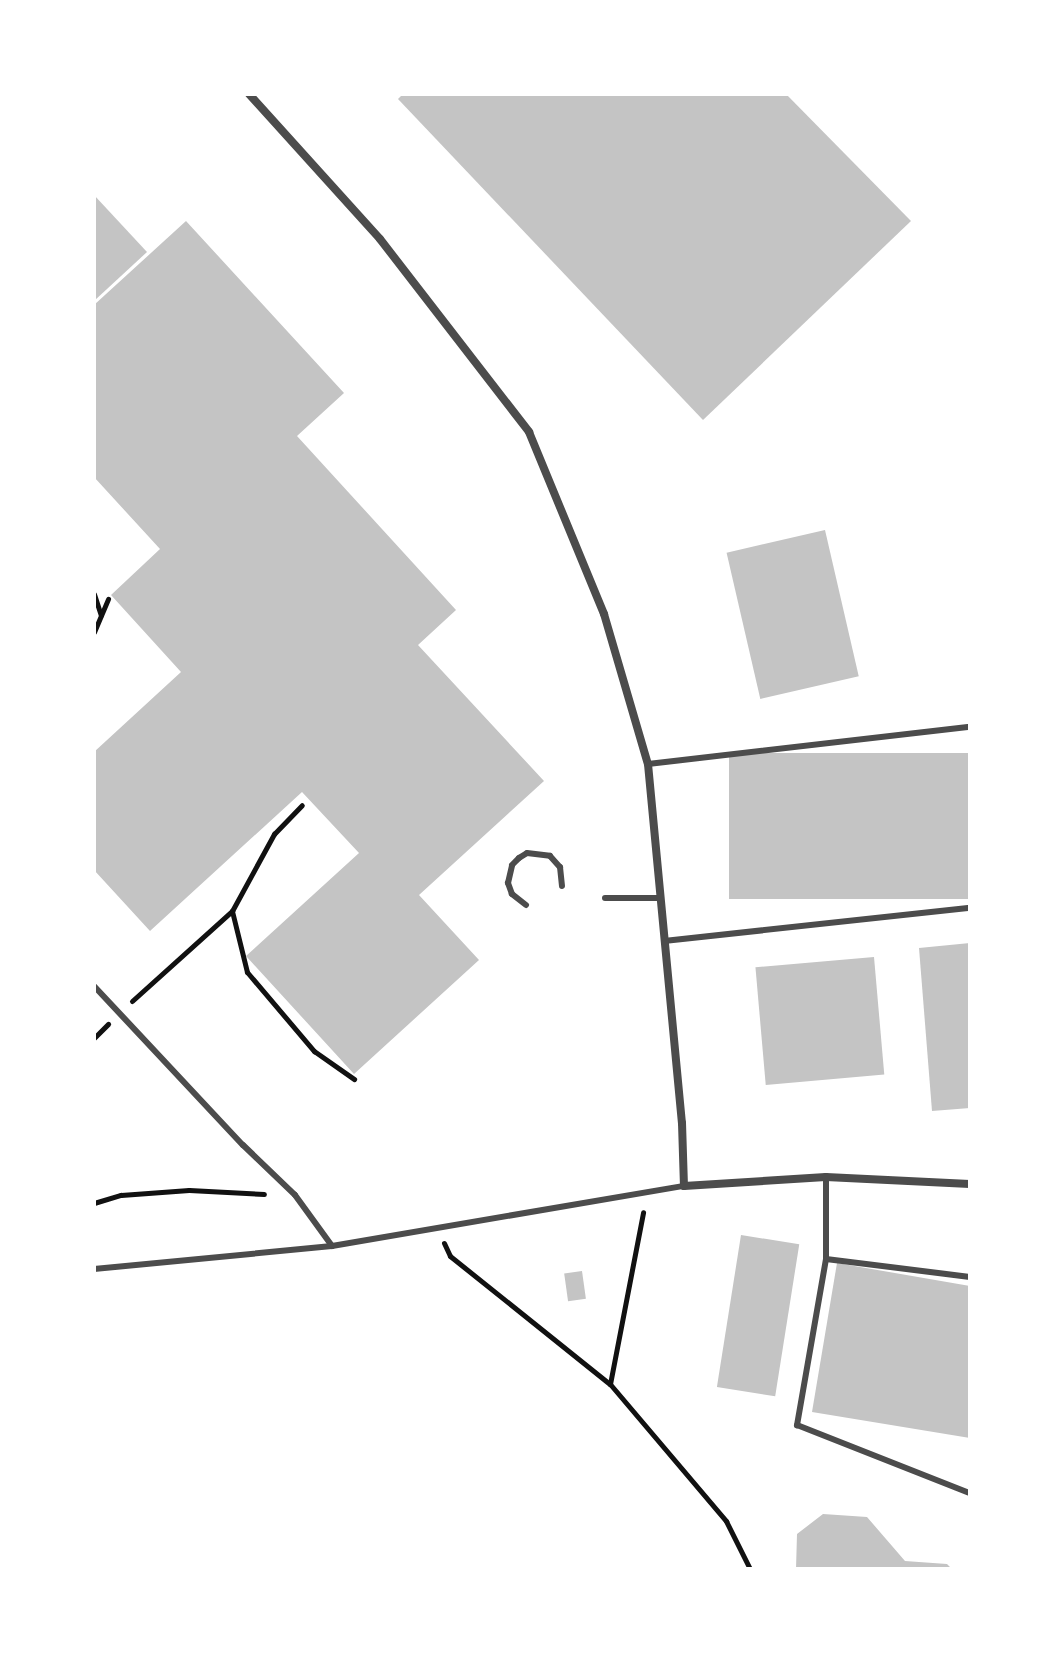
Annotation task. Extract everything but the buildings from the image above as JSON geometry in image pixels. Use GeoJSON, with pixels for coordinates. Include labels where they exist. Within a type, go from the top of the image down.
{"type":"FeatureCollection","features":[{"type":"Feature","properties":{"kind":"street"},"geometry":{"type":"LineString","coordinates":[[249,94],[380,239],[529,432],[604,614],[648,764],[684,1186],[826,1177],[970,1184]]}},
{"type":"Feature","properties":{"kind":"lane"},"geometry":{"type":"LineString","coordinates":[[648,764],[970,727]]}},
{"type":"Feature","properties":{"kind":"lane"},"geometry":{"type":"LineString","coordinates":[[526,905],[512,894],[508,883],[512,865],[519,858],[541,853],[560,867],[562,886]]}},
{"type":"Feature","properties":{"kind":"lane"},"geometry":{"type":"LineString","coordinates":[[605,898],[659,898]]}},
{"type":"Feature","properties":{"kind":"lane"},"geometry":{"type":"LineString","coordinates":[[664,941],[970,908]]}},
{"type":"Feature","properties":{"kind":"lane"},"geometry":{"type":"LineString","coordinates":[[94,986],[295,1195],[332,1246]]}},
{"type":"Feature","properties":{"kind":"lane"},"geometry":{"type":"LineString","coordinates":[[826,1177],[826,1259],[797,1425],[970,1493]]}},
{"type":"Feature","properties":{"kind":"lane"},"geometry":{"type":"LineString","coordinates":[[94,1269],[332,1246],[646,1195],[684,1186]]}},
{"type":"Feature","properties":{"kind":"lane"},"geometry":{"type":"LineString","coordinates":[[826,1259],[970,1277]]}},
{"type":"Feature","properties":{"kind":"path"},"geometry":{"type":"LineString","coordinates":[[94,594],[101,615]]}},
{"type":"Feature","properties":{"kind":"path"},"geometry":{"type":"LineString","coordinates":[[94,632],[108,599]]}},
{"type":"Feature","properties":{"kind":"path"},"geometry":{"type":"LineString","coordinates":[[119,1013],[232,911],[274,834],[302,805]]}},
{"type":"Feature","properties":{"kind":"path"},"geometry":{"type":"LineString","coordinates":[[232,911],[247,972],[314,1051],[354,1079]]}},
{"type":"Feature","properties":{"kind":"path"},"geometry":{"type":"LineString","coordinates":[[94,1203],[121,1195],[189,1190],[295,1195]]}},
{"type":"Feature","properties":{"kind":"path"},"geometry":{"type":"LineString","coordinates":[[610,1384],[646,1195]]}},
{"type":"Feature","properties":{"kind":"path"},"geometry":{"type":"LineString","coordinates":[[436,1228],[450,1256],[610,1384],[726,1521],[750,1569]]}}]}
